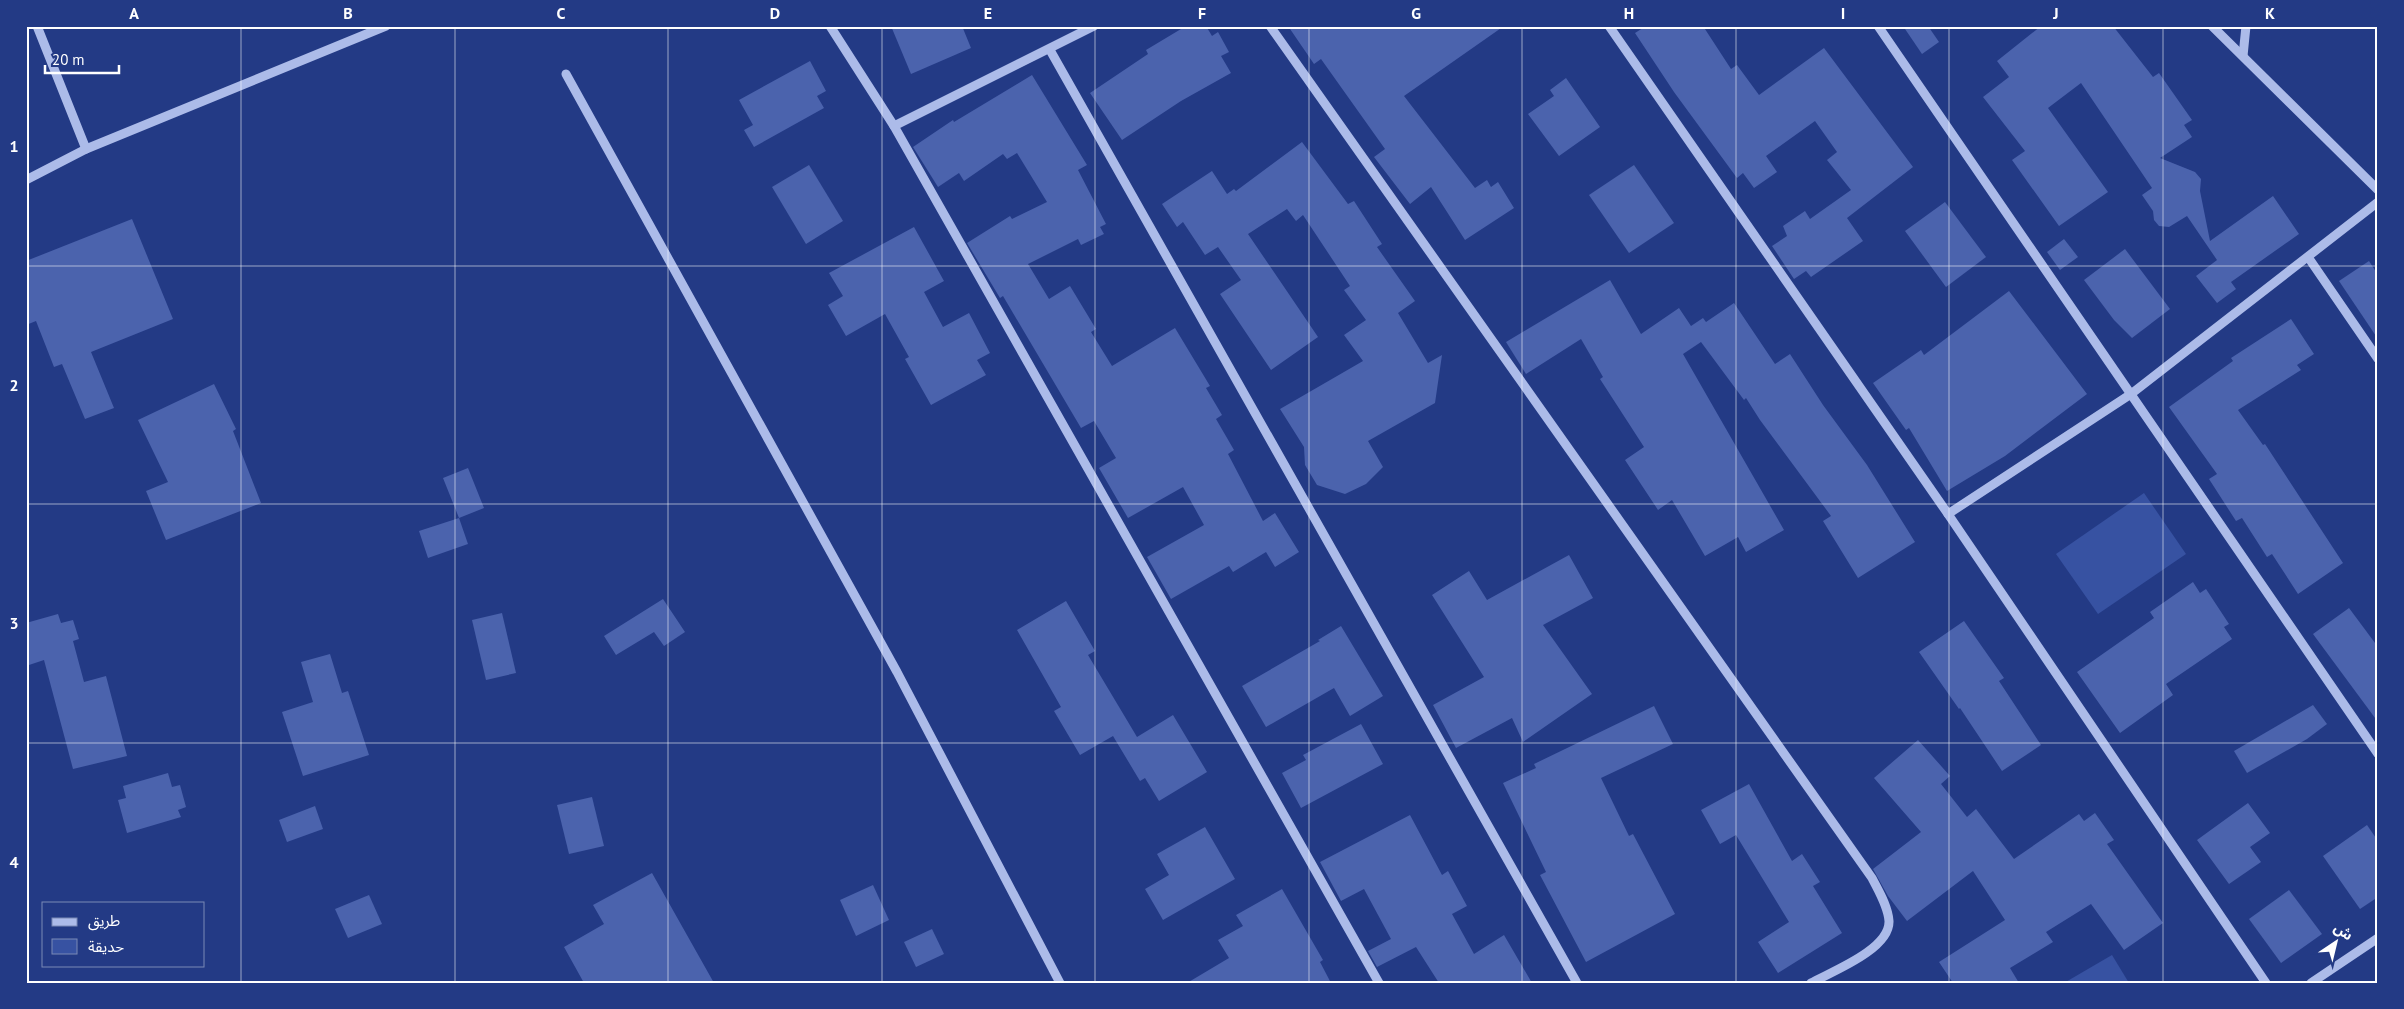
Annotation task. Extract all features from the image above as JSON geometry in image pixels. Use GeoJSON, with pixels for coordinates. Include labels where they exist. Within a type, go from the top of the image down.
{"type":"FeatureCollection","features":[{"type":"Feature","properties":{"kind":"street"},"geometry":{"type":"LineString","coordinates":[[37,26],[86,149]]}},
{"type":"Feature","properties":{"kind":"street"},"geometry":{"type":"LineString","coordinates":[[26,180],[86,149],[386,26]]}},
{"type":"Feature","properties":{"kind":"street"},"geometry":{"type":"LineString","coordinates":[[830,26],[894,126],[1379,983]]}},
{"type":"Feature","properties":{"kind":"street"},"geometry":{"type":"LineString","coordinates":[[894,126],[1050,50],[1094,26]]}},
{"type":"Feature","properties":{"kind":"street"},"geometry":{"type":"LineString","coordinates":[[1270,26],[1872,878],[1889,920],[1887,934],[1873,948],[1811,983]]}},
{"type":"Feature","properties":{"kind":"street"},"geometry":{"type":"LineString","coordinates":[[1609,26],[1948,514],[2266,983]]}},
{"type":"Feature","properties":{"kind":"street"},"geometry":{"type":"LineString","coordinates":[[1878,26],[2378,754]]}},
{"type":"Feature","properties":{"kind":"street"},"geometry":{"type":"LineString","coordinates":[[2212,26],[2378,190]]}},
{"type":"Feature","properties":{"kind":"street"},"geometry":{"type":"LineString","coordinates":[[2243,56],[2246,26]]}},
{"type":"Feature","properties":{"kind":"street"},"geometry":{"type":"LineString","coordinates":[[1050,50],[1576,983]]}},
{"type":"Feature","properties":{"kind":"street"},"geometry":{"type":"LineString","coordinates":[[566,74],[897,672],[1060,983]]}},
{"type":"Feature","properties":{"kind":"street"},"geometry":{"type":"LineString","coordinates":[[1948,514],[2131,394],[2378,202]]}},
{"type":"Feature","properties":{"kind":"street"},"geometry":{"type":"LineString","coordinates":[[2308,257],[2378,359]]}},
{"type":"Feature","properties":{"kind":"street"},"geometry":{"type":"LineString","coordinates":[[2311,983],[2378,938]]}},
{"type":"Feature","properties":{"kind":"green space"},"geometry":{"type":"Polygon","coordinates":[[[2144,493],[2186,554],[2098,614],[2056,554],[2144,493]]]}},
{"type":"Feature","properties":{"kind":"green space"},"geometry":{"type":"Polygon","coordinates":[[[2112,955],[2129,983],[2064,983],[2112,955]]]}},
{"type":"Feature","properties":{"kind":"building"},"geometry":{"type":"Polygon","coordinates":[[[891,26],[962,26],[971,48],[911,74],[891,26]]]}},
{"type":"Feature","properties":{"kind":"building"},"geometry":{"type":"Polygon","coordinates":[[[1186,26],[1206,26],[1212,36],[1218,32],[1229,52],[1221,56],[1231,73],[1181,101],[1122,140],[1090,93],[1148,54],[1146,50],[1186,26]]]}},
{"type":"Feature","properties":{"kind":"building"},"geometry":{"type":"Polygon","coordinates":[[[1288,26],[1504,26],[1404,96],[1475,188],[1487,180],[1491,187],[1498,182],[1514,208],[1465,240],[1431,187],[1410,204],[1374,157],[1385,149],[1321,59],[1314,64],[1288,26]]]}},
{"type":"Feature","properties":{"kind":"building"},"geometry":{"type":"Polygon","coordinates":[[[1646,26],[1703,26],[1731,69],[1737,65],[1759,95],[1824,48],[1913,167],[1847,218],[1863,241],[1811,277],[1806,271],[1794,279],[1772,246],[1787,236],[1783,226],[1805,211],[1810,219],[1851,190],[1827,160],[1837,152],[1815,121],[1766,156],[1777,172],[1754,188],[1743,173],[1737,178],[1674,92],[1635,33],[1646,26]]]}},
{"type":"Feature","properties":{"kind":"building"},"geometry":{"type":"Polygon","coordinates":[[[1903,26],[1928,26],[1939,42],[1922,54],[1903,26]]]}},
{"type":"Feature","properties":{"kind":"building"},"geometry":{"type":"Polygon","coordinates":[[[2041,26],[2113,26],[2153,77],[2159,73],[2192,120],[2184,125],[2192,137],[2160,158],[2195,172],[2201,179],[2200,191],[2210,241],[2273,196],[2299,234],[2231,282],[2236,289],[2217,303],[2196,276],[2217,260],[2187,216],[2169,227],[2159,226],[2154,220],[2153,211],[2142,195],[2152,188],[2081,83],[2048,108],[2108,192],[2059,226],[2012,160],[2025,151],[1983,97],[2009,77],[1997,61],[2041,26]]]}},
{"type":"Feature","properties":{"kind":"building"},"geometry":{"type":"Polygon","coordinates":[[[810,61],[826,91],[817,96],[824,108],[754,147],[744,130],[753,125],[739,100],[810,61]]]}},
{"type":"Feature","properties":{"kind":"building"},"geometry":{"type":"Polygon","coordinates":[[[1032,75],[1087,165],[1078,170],[1106,224],[1100,227],[1104,234],[1081,245],[1078,239],[1028,264],[1049,299],[1070,286],[1096,329],[1091,332],[1112,366],[1175,328],[1210,386],[1206,388],[1222,415],[1216,419],[1234,450],[1228,454],[1263,521],[1275,513],[1299,552],[1275,567],[1266,552],[1233,572],[1229,566],[1171,599],[1147,557],[1204,525],[1183,487],[1128,518],[1099,468],[1116,458],[1094,421],[1081,428],[1003,296],[1000,298],[967,243],[1010,216],[1012,219],[1047,202],[1017,153],[1007,159],[1003,154],[964,181],[959,173],[938,187],[913,147],[953,120],[954,122],[1032,75]]]}},
{"type":"Feature","properties":{"kind":"building"},"geometry":{"type":"Polygon","coordinates":[[[1566,78],[1600,127],[1559,156],[1528,114],[1554,96],[1550,90],[1566,78]]]}},
{"type":"Feature","properties":{"kind":"building"},"geometry":{"type":"Polygon","coordinates":[[[1302,142],[1348,204],[1354,201],[1382,244],[1377,247],[1415,301],[1398,313],[1428,363],[1442,355],[1435,403],[1368,441],[1383,467],[1366,484],[1345,494],[1317,485],[1305,465],[1304,447],[1280,409],[1363,361],[1344,335],[1366,320],[1344,290],[1350,286],[1303,215],[1296,221],[1287,209],[1248,234],[1318,337],[1271,370],[1220,294],[1241,280],[1218,247],[1205,255],[1183,222],[1177,227],[1162,204],[1212,171],[1227,194],[1234,189],[1236,191],[1302,142]]]}},
{"type":"Feature","properties":{"kind":"building"},"geometry":{"type":"Polygon","coordinates":[[[809,165],[843,221],[806,244],[772,187],[809,165]]]}},
{"type":"Feature","properties":{"kind":"building"},"geometry":{"type":"Polygon","coordinates":[[[1634,165],[1674,223],[1629,253],[1589,195],[1634,165]]]}},
{"type":"Feature","properties":{"kind":"building"},"geometry":{"type":"Polygon","coordinates":[[[1945,202],[1986,257],[1946,287],[1905,231],[1945,202]]]}},
{"type":"Feature","properties":{"kind":"building"},"geometry":{"type":"Polygon","coordinates":[[[132,219],[173,319],[91,352],[114,408],[85,419],[62,364],[54,367],[36,321],[26,325],[26,261],[132,219]]]}},
{"type":"Feature","properties":{"kind":"building"},"geometry":{"type":"Polygon","coordinates":[[[914,227],[944,281],[924,292],[943,327],[969,313],[990,353],[977,360],[986,375],[931,405],[905,359],[909,357],[885,314],[846,336],[828,305],[843,296],[829,273],[914,227]]]}},
{"type":"Feature","properties":{"kind":"building"},"geometry":{"type":"Polygon","coordinates":[[[2064,239],[2078,257],[2060,270],[2047,252],[2064,239]]]}},
{"type":"Feature","properties":{"kind":"building"},"geometry":{"type":"Polygon","coordinates":[[[2125,249],[2170,309],[2132,338],[2114,320],[2084,280],[2125,249]]]}},
{"type":"Feature","properties":{"kind":"building"},"geometry":{"type":"Polygon","coordinates":[[[2369,261],[2378,275],[2378,339],[2339,281],[2369,261]]]}},
{"type":"Feature","properties":{"kind":"building"},"geometry":{"type":"Polygon","coordinates":[[[1610,280],[1641,334],[1679,308],[1691,326],[1703,318],[1706,322],[1734,303],[1775,364],[1790,354],[1823,405],[1867,465],[1915,542],[1858,578],[1823,521],[1831,516],[1746,398],[1744,400],[1701,342],[1683,354],[1784,530],[1746,552],[1738,537],[1705,556],[1672,500],[1658,510],[1625,460],[1644,447],[1600,379],[1603,377],[1581,339],[1526,374],[1506,342],[1610,280]]]}},
{"type":"Feature","properties":{"kind":"building"},"geometry":{"type":"Polygon","coordinates":[[[2009,291],[2087,394],[2005,456],[1947,491],[1909,428],[1906,430],[1873,383],[1921,350],[1924,355],[2009,291]]]}},
{"type":"Feature","properties":{"kind":"building"},"geometry":{"type":"Polygon","coordinates":[[[2291,319],[2314,354],[2297,365],[2301,370],[2238,410],[2263,445],[2265,444],[2343,563],[2298,594],[2272,554],[2267,557],[2242,518],[2236,521],[2209,479],[2217,474],[2169,407],[2233,361],[2231,358],[2291,319]]]}},
{"type":"Feature","properties":{"kind":"building"},"geometry":{"type":"Polygon","coordinates":[[[214,384],[236,429],[233,431],[261,503],[166,540],[146,491],[168,482],[138,420],[214,384]]]}},
{"type":"Feature","properties":{"kind":"building"},"geometry":{"type":"Polygon","coordinates":[[[468,468],[484,508],[459,518],[443,478],[468,468]]]}},
{"type":"Feature","properties":{"kind":"building"},"geometry":{"type":"Polygon","coordinates":[[[459,518],[468,544],[428,558],[419,531],[459,518]]]}},
{"type":"Feature","properties":{"kind":"building"},"geometry":{"type":"Polygon","coordinates":[[[1569,555],[1593,598],[1543,625],[1592,694],[1523,742],[1512,718],[1456,748],[1433,705],[1484,677],[1432,595],[1469,571],[1487,600],[1569,555]]]}},
{"type":"Feature","properties":{"kind":"building"},"geometry":{"type":"Polygon","coordinates":[[[2193,582],[2200,593],[2206,589],[2229,624],[2224,627],[2232,639],[2166,684],[2173,695],[2120,733],[2077,672],[2154,618],[2150,612],[2193,582]]]}},
{"type":"Feature","properties":{"kind":"building"},"geometry":{"type":"Polygon","coordinates":[[[663,599],[685,632],[664,646],[654,632],[616,655],[604,636],[663,599]]]}},
{"type":"Feature","properties":{"kind":"building"},"geometry":{"type":"Polygon","coordinates":[[[1066,601],[1095,651],[1088,655],[1137,737],[1173,715],[1207,772],[1159,801],[1145,778],[1140,781],[1113,736],[1080,755],[1054,711],[1061,707],[1017,630],[1066,601]]]}},
{"type":"Feature","properties":{"kind":"building"},"geometry":{"type":"Polygon","coordinates":[[[2349,608],[2378,647],[2378,722],[2313,634],[2349,608]]]}},
{"type":"Feature","properties":{"kind":"building"},"geometry":{"type":"Polygon","coordinates":[[[502,613],[516,673],[486,680],[472,620],[502,613]]]}},
{"type":"Feature","properties":{"kind":"building"},"geometry":{"type":"Polygon","coordinates":[[[58,614],[61,623],[73,620],[79,639],[73,641],[84,682],[106,676],[127,756],[73,769],[44,660],[26,666],[26,623],[58,614]]]}},
{"type":"Feature","properties":{"kind":"building"},"geometry":{"type":"Polygon","coordinates":[[[1964,621],[2004,678],[1999,681],[2041,745],[2002,771],[1960,708],[1919,652],[1964,621]]]}},
{"type":"Feature","properties":{"kind":"building"},"geometry":{"type":"Polygon","coordinates":[[[1341,626],[1383,696],[1350,716],[1334,688],[1266,727],[1242,686],[1320,641],[1318,640],[1341,626]]]}},
{"type":"Feature","properties":{"kind":"building"},"geometry":{"type":"Polygon","coordinates":[[[330,654],[342,693],[348,691],[369,755],[303,776],[282,712],[313,702],[301,662],[330,654]]]}},
{"type":"Feature","properties":{"kind":"building"},"geometry":{"type":"Polygon","coordinates":[[[2313,705],[2327,724],[2307,739],[2247,773],[2234,751],[2313,705]]]}},
{"type":"Feature","properties":{"kind":"building"},"geometry":{"type":"Polygon","coordinates":[[[1654,706],[1673,744],[1601,778],[1629,836],[1633,834],[1675,914],[1586,962],[1540,875],[1546,872],[1503,783],[1536,768],[1534,764],[1654,706]]]}},
{"type":"Feature","properties":{"kind":"building"},"geometry":{"type":"Polygon","coordinates":[[[1361,724],[1383,764],[1301,808],[1282,773],[1306,760],[1303,755],[1361,724]]]}},
{"type":"Feature","properties":{"kind":"building"},"geometry":{"type":"Polygon","coordinates":[[[1918,740],[1950,776],[1941,784],[1967,817],[1976,809],[2014,859],[2079,814],[2084,821],[2095,813],[2114,840],[2107,844],[2163,923],[2124,950],[2091,904],[2046,932],[2053,942],[2010,968],[2019,983],[1953,983],[1939,962],[2005,920],[1973,871],[1907,921],[1888,896],[1873,869],[1921,832],[1874,778],[1918,740]]]}},
{"type":"Feature","properties":{"kind":"building"},"geometry":{"type":"Polygon","coordinates":[[[168,773],[172,787],[180,785],[186,807],[178,810],[181,817],[127,833],[118,800],[126,798],[123,786],[168,773]]]}},
{"type":"Feature","properties":{"kind":"building"},"geometry":{"type":"Polygon","coordinates":[[[1749,784],[1792,861],[1802,854],[1820,882],[1813,886],[1842,933],[1778,973],[1758,942],[1789,922],[1736,835],[1720,844],[1701,810],[1749,784]]]}},
{"type":"Feature","properties":{"kind":"building"},"geometry":{"type":"Polygon","coordinates":[[[592,797],[604,846],[569,854],[557,805],[592,797]]]}},
{"type":"Feature","properties":{"kind":"building"},"geometry":{"type":"Polygon","coordinates":[[[2248,803],[2270,833],[2250,847],[2261,862],[2229,884],[2197,840],[2248,803]]]}},
{"type":"Feature","properties":{"kind":"building"},"geometry":{"type":"Polygon","coordinates":[[[315,806],[323,829],[287,842],[279,820],[315,806]]]}},
{"type":"Feature","properties":{"kind":"building"},"geometry":{"type":"Polygon","coordinates":[[[1410,815],[1442,875],[1448,871],[1467,906],[1452,914],[1474,954],[1504,935],[1532,983],[1439,983],[1416,947],[1377,967],[1368,951],[1391,939],[1364,889],[1341,901],[1320,862],[1410,815]]]}},
{"type":"Feature","properties":{"kind":"building"},"geometry":{"type":"Polygon","coordinates":[[[2367,825],[2378,841],[2378,897],[2360,909],[2323,856],[2367,825]]]}},
{"type":"Feature","properties":{"kind":"building"},"geometry":{"type":"Polygon","coordinates":[[[1205,827],[1235,879],[1163,920],[1145,889],[1169,875],[1157,854],[1205,827]]]}},
{"type":"Feature","properties":{"kind":"building"},"geometry":{"type":"Polygon","coordinates":[[[652,873],[714,983],[584,983],[564,947],[604,924],[593,905],[652,873]]]}},
{"type":"Feature","properties":{"kind":"building"},"geometry":{"type":"Polygon","coordinates":[[[873,885],[889,920],[856,936],[840,900],[873,885]]]}},
{"type":"Feature","properties":{"kind":"building"},"geometry":{"type":"Polygon","coordinates":[[[1282,889],[1323,960],[1320,962],[1331,983],[1187,983],[1229,958],[1218,940],[1243,926],[1236,915],[1282,889]]]}},
{"type":"Feature","properties":{"kind":"building"},"geometry":{"type":"Polygon","coordinates":[[[2289,890],[2322,934],[2281,963],[2249,919],[2289,890]]]}},
{"type":"Feature","properties":{"kind":"building"},"geometry":{"type":"Polygon","coordinates":[[[369,895],[382,924],[348,938],[335,909],[369,895]]]}},
{"type":"Feature","properties":{"kind":"building"},"geometry":{"type":"Polygon","coordinates":[[[932,929],[944,954],[916,967],[904,942],[932,929]]]}}]}
